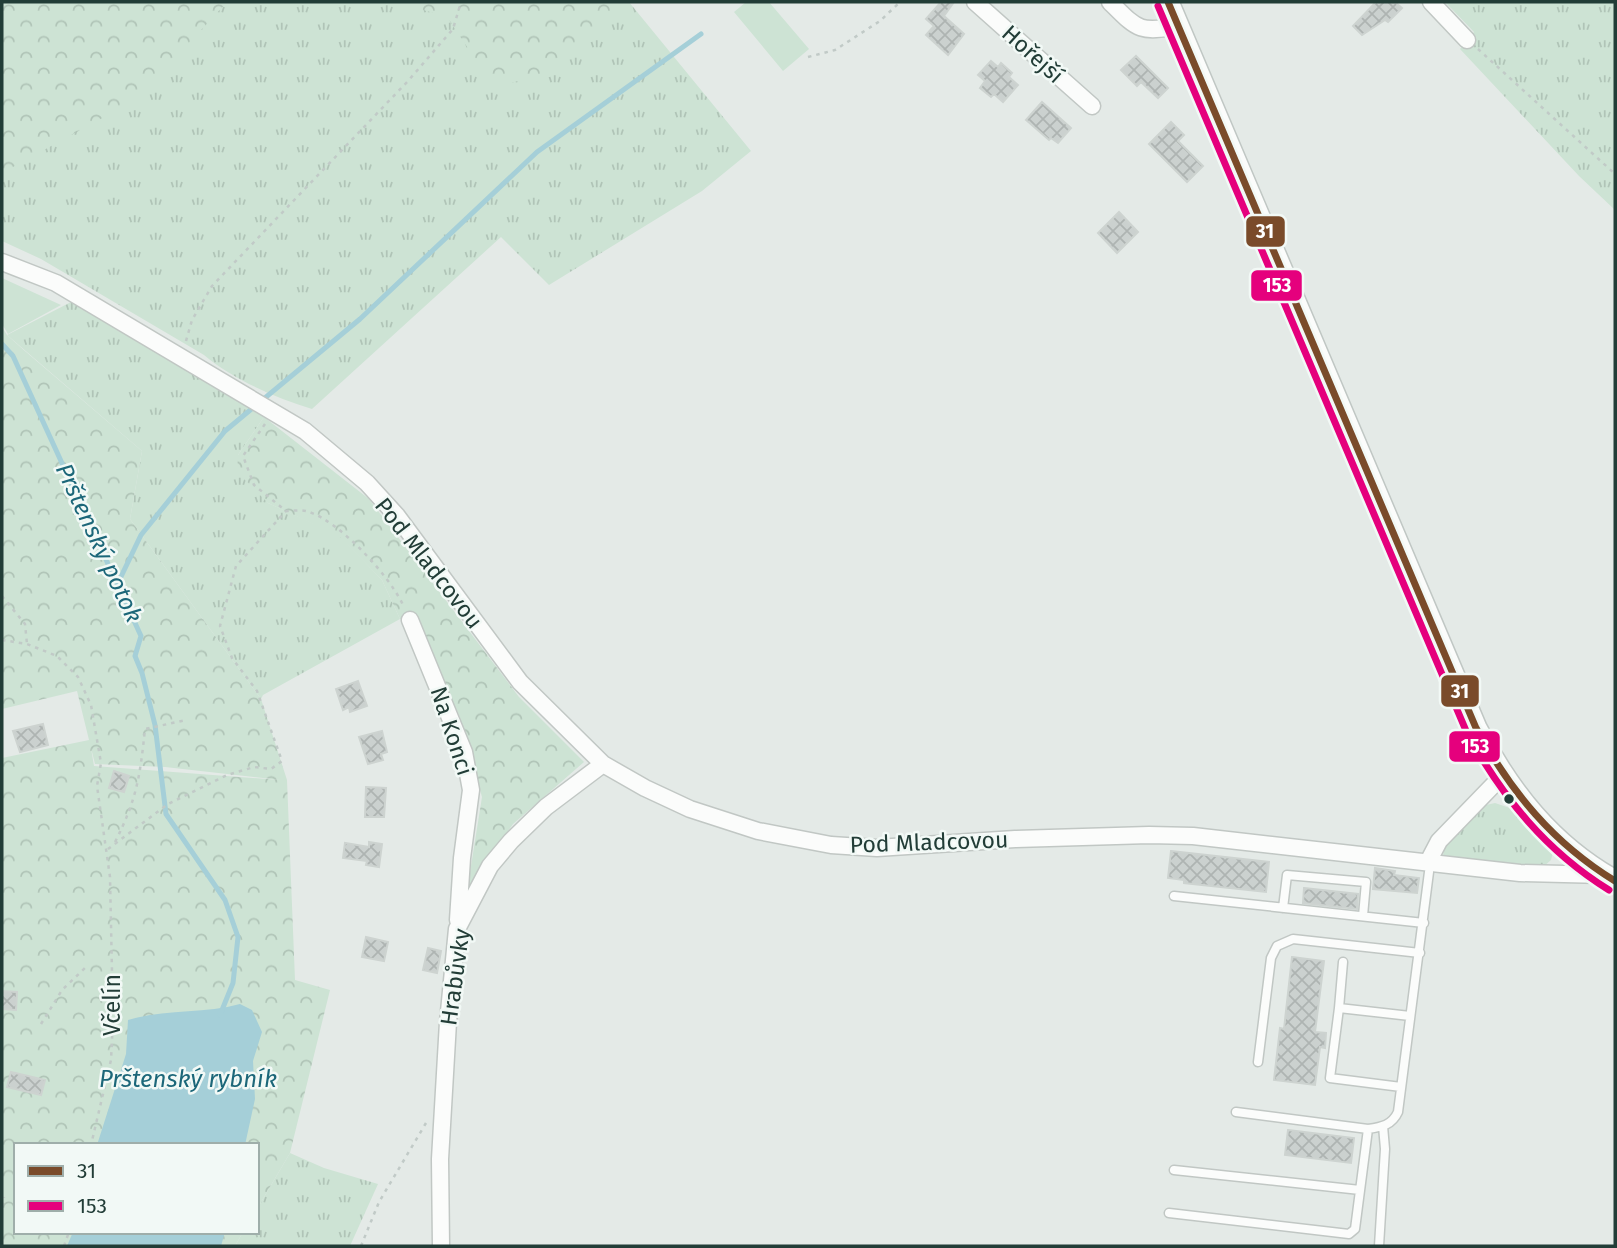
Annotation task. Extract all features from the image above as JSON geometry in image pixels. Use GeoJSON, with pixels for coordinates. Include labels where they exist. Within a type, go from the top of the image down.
{"type":"FeatureCollection","features":[{"type":"Feature","properties":{"kind":"street","name":"Hořejší"},"geometry":{"type":"LineString","coordinates":[[975,2],[1092,106]]}},
{"type":"Feature","properties":{"kind":"street"},"geometry":{"type":"LineString","coordinates":[[1110,2],[1140,29],[1179,26]]}},
{"type":"Feature","properties":{"kind":"street"},"geometry":{"type":"LineString","coordinates":[[1168,2],[1476,728],[1502,776],[1522,803],[1570,850],[1610,878]]}},
{"type":"Feature","properties":{"kind":"street"},"geometry":{"type":"LineString","coordinates":[[1431,2],[1467,40]]}},
{"type":"Feature","properties":{"kind":"street","name":"Pod Mladcovou"},"geometry":{"type":"LineString","coordinates":[[2,262],[56,282],[305,431],[367,482],[397,516],[520,682],[603,764],[645,788],[691,809],[758,831],[831,845],[877,848],[1015,839],[1193,836],[1429,867],[1610,878]]}},
{"type":"Feature","properties":{"kind":"street","name":"Na Konci"},"geometry":{"type":"LineString","coordinates":[[410,620],[464,752],[471,790],[462,858],[457,929]]}},
{"type":"Feature","properties":{"kind":"street","name":"Hrabůvky"},"geometry":{"type":"LineString","coordinates":[[441,1246],[440,1159],[448,1022],[457,929],[490,866],[511,841],[546,807],[603,764]]}},
{"type":"Feature","properties":{"kind":"street"},"geometry":{"type":"LineString","coordinates":[[1429,867],[1439,841],[1502,776]]}},
{"type":"Feature","properties":{"kind":"lane"},"geometry":{"type":"LineString","coordinates":[[1236,1112],[1368,1129],[1394,1120],[1398,1112],[1420,953],[1429,867]]}},
{"type":"Feature","properties":{"kind":"lane"},"geometry":{"type":"LineString","coordinates":[[1283,908],[1287,875],[1366,882],[1363,916]]}},
{"type":"Feature","properties":{"kind":"lane"},"geometry":{"type":"LineString","coordinates":[[1174,896],[1424,923]]}},
{"type":"Feature","properties":{"kind":"lane"},"geometry":{"type":"LineString","coordinates":[[1258,1062],[1270,958],[1277,946],[1293,939],[1420,953]]}},
{"type":"Feature","properties":{"kind":"lane"},"geometry":{"type":"LineString","coordinates":[[1343,962],[1331,1078],[1401,1087]]}},
{"type":"Feature","properties":{"kind":"lane"},"geometry":{"type":"LineString","coordinates":[[1339,1008],[1410,1016]]}},
{"type":"Feature","properties":{"kind":"lane"},"geometry":{"type":"LineString","coordinates":[[1379,1246],[1385,1149],[1383,1126]]}},
{"type":"Feature","properties":{"kind":"lane"},"geometry":{"type":"LineString","coordinates":[[1169,1213],[1349,1234],[1355,1229],[1368,1129]]}},
{"type":"Feature","properties":{"kind":"lane"},"geometry":{"type":"LineString","coordinates":[[1174,1170],[1360,1190]]}},
{"type":"Feature","properties":{"kind":"path"},"geometry":{"type":"LineString","coordinates":[[181,358],[192,320],[212,286],[453,29],[461,2]]}},
{"type":"Feature","properties":{"kind":"path"},"geometry":{"type":"LineString","coordinates":[[808,57],[835,50],[880,21],[900,2]]}},
{"type":"Feature","properties":{"kind":"path"},"geometry":{"type":"LineString","coordinates":[[1467,40],[1615,174]]}},
{"type":"Feature","properties":{"kind":"path"},"geometry":{"type":"LineString","coordinates":[[273,412],[243,456],[254,485],[286,511],[307,511],[335,525],[395,589],[410,620]]}},
{"type":"Feature","properties":{"kind":"path"},"geometry":{"type":"LineString","coordinates":[[108,850],[162,807],[227,775],[254,767],[271,769],[282,761],[257,691],[232,658],[220,626],[236,566],[286,511]]}},
{"type":"Feature","properties":{"kind":"path"},"geometry":{"type":"LineString","coordinates":[[2,596],[24,624],[27,644]]}},
{"type":"Feature","properties":{"kind":"path","name":"Včelín"},"geometry":{"type":"LineString","coordinates":[[2,640],[27,644],[57,656],[78,677],[91,705],[101,762],[97,786],[108,850],[112,946],[111,1060],[91,1143]]}},
{"type":"Feature","properties":{"kind":"path"},"geometry":{"type":"LineString","coordinates":[[113,845],[130,813],[140,779],[145,729],[186,720]]}},
{"type":"Feature","properties":{"kind":"path"},"geometry":{"type":"LineString","coordinates":[[41,1024],[62,990],[85,968]]}},
{"type":"Feature","properties":{"kind":"path"},"geometry":{"type":"LineString","coordinates":[[361,1246],[379,1202],[424,1125],[444,1101]]}},
{"type":"Feature","properties":{"kind":"path"},"geometry":{"type":"LineString","coordinates":[[2,1206],[4,1197]]}},
{"type":"Feature","properties":{"kind":"green space"},"geometry":{"type":"Polygon","coordinates":[[[2,2],[629,2],[751,151],[702,191],[549,285],[501,237],[312,409],[241,380],[204,355],[41,259],[2,241],[2,2]]]}},
{"type":"Feature","properties":{"kind":"green space"},"geometry":{"type":"Polygon","coordinates":[[[2,2],[227,2],[178,55],[115,111],[2,173],[2,2]]]}},
{"type":"Feature","properties":{"kind":"green space"},"geometry":{"type":"Polygon","coordinates":[[[397,2],[620,2],[558,71],[494,87],[447,17],[397,2]]]}},
{"type":"Feature","properties":{"kind":"green space"},"geometry":{"type":"Polygon","coordinates":[[[746,2],[769,2],[809,49],[783,71],[734,12],[746,2]]]}},
{"type":"Feature","properties":{"kind":"green space"},"geometry":{"type":"Polygon","coordinates":[[[1445,2],[1615,2],[1615,210],[1579,176],[1460,49],[1474,32],[1445,2]]]}},
{"type":"Feature","properties":{"kind":"green space"},"geometry":{"type":"Polygon","coordinates":[[[2,278],[61,305],[8,334],[2,324],[2,278]]]}},
{"type":"Feature","properties":{"kind":"green space"},"geometry":{"type":"Polygon","coordinates":[[[71,302],[264,417],[238,455],[268,503],[339,535],[382,580],[400,619],[263,695],[261,699],[130,519],[142,451],[7,335],[71,302]]]}},
{"type":"Feature","properties":{"kind":"green space"},"geometry":{"type":"Polygon","coordinates":[[[2,327],[25,351],[142,451],[130,519],[261,699],[287,780],[295,980],[330,990],[290,1153],[259,1206],[259,1143],[14,1143],[14,1234],[242,1234],[235,1246],[2,1246],[2,758],[89,740],[77,691],[2,709],[2,327]],[[91,748],[94,766],[281,780],[165,767],[95,764],[91,748]]]}},
{"type":"Feature","properties":{"kind":"green space"},"geometry":{"type":"Polygon","coordinates":[[[264,417],[369,499],[519,697],[584,762],[513,824],[467,891],[482,797],[459,715],[415,619],[400,619],[382,580],[339,536],[268,503],[237,472],[238,455],[264,417]]]}},
{"type":"Feature","properties":{"kind":"green space"},"geometry":{"type":"Polygon","coordinates":[[[1495,803],[1516,810],[1554,848],[1551,860],[1543,867],[1443,858],[1444,846],[1486,805],[1495,803]]]}},
{"type":"Feature","properties":{"kind":"green space"},"geometry":{"type":"Polygon","coordinates":[[[290,1153],[324,1168],[378,1184],[350,1246],[235,1246],[242,1234],[259,1234],[259,1206],[290,1153]]]}},
{"type":"Feature","properties":{"kind":"water","name":"Prštenský rybník"},"geometry":{"type":"Polygon","coordinates":[[[240,1004],[252,1010],[262,1032],[253,1061],[255,1099],[245,1143],[98,1143],[126,1054],[128,1020],[156,1014],[240,1004]]]}},
{"type":"Feature","properties":{"kind":"water"},"geometry":{"type":"Polygon","coordinates":[[[72,1234],[224,1234],[221,1246],[67,1246],[72,1234]]]}},
{"type":"Feature","properties":{"kind":"building"},"geometry":{"type":"Polygon","coordinates":[[[941,2],[954,2],[944,16],[964,34],[948,55],[926,35],[934,26],[926,19],[941,2]]]}},
{"type":"Feature","properties":{"kind":"building"},"geometry":{"type":"Polygon","coordinates":[[[1376,2],[1395,2],[1402,8],[1388,22],[1385,20],[1362,35],[1353,26],[1376,2]]]}},
{"type":"Feature","properties":{"kind":"building"},"geometry":{"type":"Polygon","coordinates":[[[1136,56],[1168,88],[1158,98],[1141,82],[1137,86],[1121,70],[1136,56]]]}},
{"type":"Feature","properties":{"kind":"building"},"geometry":{"type":"Polygon","coordinates":[[[991,61],[998,67],[1001,63],[1012,73],[1009,77],[1018,85],[1003,102],[994,94],[991,97],[980,88],[985,81],[978,75],[991,61]]]}},
{"type":"Feature","properties":{"kind":"building"},"geometry":{"type":"Polygon","coordinates":[[[1042,102],[1071,128],[1058,143],[1051,138],[1049,140],[1026,120],[1042,102]]]}},
{"type":"Feature","properties":{"kind":"building"},"geometry":{"type":"Polygon","coordinates":[[[1171,122],[1184,135],[1178,141],[1203,166],[1187,182],[1149,144],[1171,122]]]}},
{"type":"Feature","properties":{"kind":"building"},"geometry":{"type":"Polygon","coordinates":[[[1119,212],[1138,232],[1117,253],[1098,233],[1119,212]]]}},
{"type":"Feature","properties":{"kind":"building"},"geometry":{"type":"Polygon","coordinates":[[[358,681],[367,706],[350,712],[349,707],[343,710],[336,689],[358,681]]]}},
{"type":"Feature","properties":{"kind":"building"},"geometry":{"type":"Polygon","coordinates":[[[43,724],[48,745],[20,752],[13,731],[43,724]]]}},
{"type":"Feature","properties":{"kind":"building"},"geometry":{"type":"Polygon","coordinates":[[[382,731],[387,752],[381,754],[383,760],[368,764],[359,737],[382,731]]]}},
{"type":"Feature","properties":{"kind":"building"},"geometry":{"type":"Polygon","coordinates":[[[114,771],[129,776],[124,792],[109,788],[114,771]]]}},
{"type":"Feature","properties":{"kind":"building"},"geometry":{"type":"Polygon","coordinates":[[[366,787],[386,788],[384,817],[365,817],[366,787]]]}},
{"type":"Feature","properties":{"kind":"building"},"geometry":{"type":"Polygon","coordinates":[[[369,842],[382,844],[379,867],[366,865],[367,861],[343,858],[345,843],[369,847],[369,842]]]}},
{"type":"Feature","properties":{"kind":"building"},"geometry":{"type":"Polygon","coordinates":[[[1171,851],[1269,862],[1266,892],[1184,883],[1184,880],[1168,878],[1171,851]]]}},
{"type":"Feature","properties":{"kind":"building"},"geometry":{"type":"Polygon","coordinates":[[[1375,868],[1395,871],[1394,875],[1419,878],[1417,893],[1373,889],[1375,868]]]}},
{"type":"Feature","properties":{"kind":"building"},"geometry":{"type":"Polygon","coordinates":[[[1304,888],[1358,894],[1357,909],[1303,903],[1304,888]]]}},
{"type":"Feature","properties":{"kind":"building"},"geometry":{"type":"Polygon","coordinates":[[[366,937],[388,942],[384,961],[362,957],[366,937]]]}},
{"type":"Feature","properties":{"kind":"building"},"geometry":{"type":"Polygon","coordinates":[[[428,948],[441,951],[437,973],[423,970],[428,948]]]}},
{"type":"Feature","properties":{"kind":"building"},"geometry":{"type":"Polygon","coordinates":[[[1292,957],[1324,961],[1315,1032],[1326,1033],[1325,1048],[1320,1047],[1315,1085],[1274,1080],[1280,1028],[1284,1029],[1292,957]]]}},
{"type":"Feature","properties":{"kind":"building"},"geometry":{"type":"Polygon","coordinates":[[[2,991],[17,992],[16,1010],[2,1009],[2,991]]]}},
{"type":"Feature","properties":{"kind":"building"},"geometry":{"type":"Polygon","coordinates":[[[11,1072],[45,1080],[41,1095],[7,1087],[11,1072]]]}},
{"type":"Feature","properties":{"kind":"building"},"geometry":{"type":"Polygon","coordinates":[[[1288,1130],[1354,1138],[1351,1163],[1285,1155],[1288,1130]]]}},
{"type":"Feature","properties":{"kind":"waterway"},"geometry":{"type":"LineString","coordinates":[[117,585],[141,535],[225,431],[360,319],[537,152],[701,34]]}},
{"type":"Feature","properties":{"kind":"waterway","name":"Prštenský potok"},"geometry":{"type":"LineString","coordinates":[[2,344],[13,356],[141,636],[135,656],[155,725],[166,814],[225,900],[238,937],[233,983],[220,1015]]}},
{"type":"Feature","properties":{"kind":"transit line","name":"31"},"geometry":{"type":"LineString","coordinates":[[1168,2],[1476,728],[1504,774],[1535,814],[1572,850],[1615,881]]}},
{"type":"Feature","properties":{"kind":"transit line","name":"153"},"geometry":{"type":"LineString","coordinates":[[1158,6],[1467,733],[1511,801],[1528,821],[1565,858],[1609,890]]}}]}
